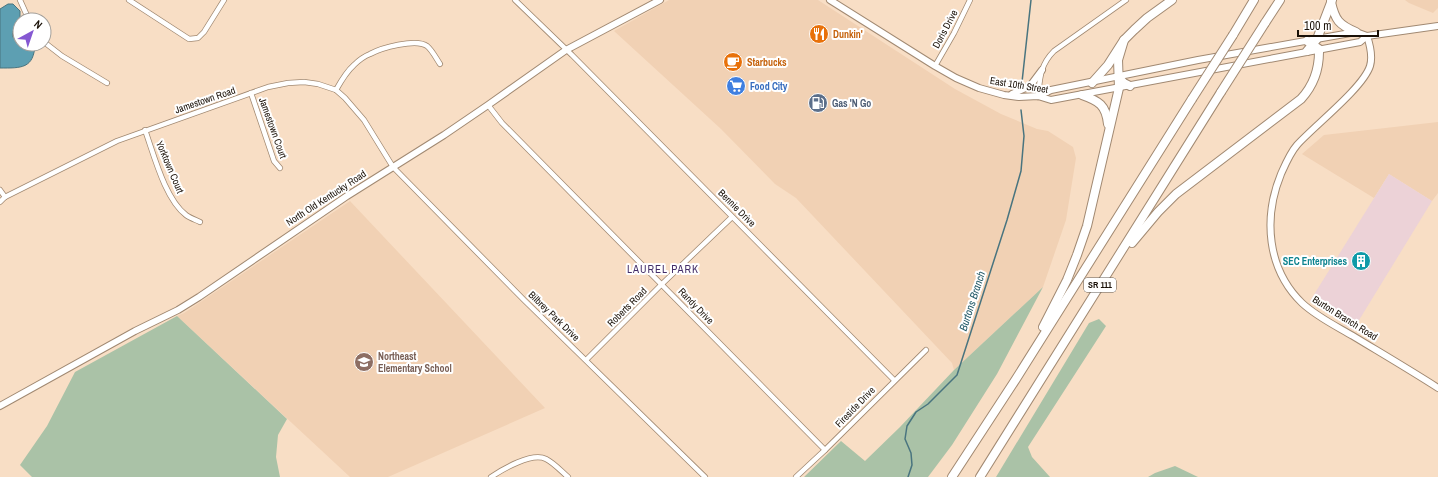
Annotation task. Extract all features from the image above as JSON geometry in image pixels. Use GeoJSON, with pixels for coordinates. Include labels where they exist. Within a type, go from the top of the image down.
{"type":"FeatureCollection","features":[{"type":"Feature","properties":{"kind":"highway"},"geometry":{"type":"LineString","coordinates":[[1092,83],[1108,65],[1124,40],[1147,18],[1172,0]]}},
{"type":"Feature","properties":{"kind":"highway","name":"SR 111"},"geometry":{"type":"LineString","coordinates":[[952,477],[1254,0]]}},
{"type":"Feature","properties":{"kind":"highway","name":"SR 111"},"geometry":{"type":"LineString","coordinates":[[980,477],[1280,0]]}},
{"type":"Feature","properties":{"kind":"highway"},"geometry":{"type":"LineString","coordinates":[[1331,1],[1334,15],[1338,21],[1356,32]]}},
{"type":"Feature","properties":{"kind":"highway"},"geometry":{"type":"LineString","coordinates":[[1307,51],[1314,43],[1331,1]]}},
{"type":"Feature","properties":{"kind":"highway"},"geometry":{"type":"LineString","coordinates":[[1023,367],[1067,280],[1086,226],[1119,88],[1118,60],[1124,40]]}},
{"type":"Feature","properties":{"kind":"highway"},"geometry":{"type":"LineString","coordinates":[[1079,319],[1121,257],[1158,212],[1176,194],[1301,99],[1308,92],[1314,81],[1319,60],[1314,43]]}},
{"type":"Feature","properties":{"kind":"highway"},"geometry":{"type":"LineString","coordinates":[[1118,77],[1130,86]]}},
{"type":"Feature","properties":{"kind":"highway"},"geometry":{"type":"LineString","coordinates":[[1082,95],[1101,104],[1107,114],[1109,127]]}},
{"type":"Feature","properties":{"kind":"street"},"geometry":{"type":"LineString","coordinates":[[20,0],[25,12]]}},
{"type":"Feature","properties":{"kind":"street"},"geometry":{"type":"LineString","coordinates":[[129,0],[189,38],[198,38],[204,32],[224,0]]}},
{"type":"Feature","properties":{"kind":"street","name":"Bennie Drive"},"geometry":{"type":"LineString","coordinates":[[515,0],[894,380]]}},
{"type":"Feature","properties":{"kind":"street","name":"North Old Kentucky Road"},"geometry":{"type":"LineString","coordinates":[[0,406],[135,331],[178,310],[347,196],[488,105],[566,50],[660,0]]}},
{"type":"Feature","properties":{"kind":"street","name":"East 10th Street"},"geometry":{"type":"LineString","coordinates":[[830,0],[956,78],[979,88],[1004,95],[1020,97],[1038,96],[1051,100],[1307,51]]}},
{"type":"Feature","properties":{"kind":"street","name":"Doris Drive"},"geometry":{"type":"LineString","coordinates":[[935,66],[954,33],[970,0]]}},
{"type":"Feature","properties":{"kind":"street"},"geometry":{"type":"LineString","coordinates":[[1038,96],[1042,70],[1046,59],[1054,51],[1126,0]]}},
{"type":"Feature","properties":{"kind":"street"},"geometry":{"type":"LineString","coordinates":[[1038,96],[1051,90],[1092,83],[1198,60],[1314,43],[1356,32],[1367,36],[1438,26]]}},
{"type":"Feature","properties":{"kind":"street"},"geometry":{"type":"LineString","coordinates":[[1314,43],[1360,42],[1367,36]]}},
{"type":"Feature","properties":{"kind":"street","name":"Burton Branch Road"},"geometry":{"type":"LineString","coordinates":[[1367,36],[1371,50],[1370,66],[1362,80],[1295,147],[1282,170],[1272,200],[1270,217],[1274,260],[1280,273],[1302,303],[1328,321],[1438,388]]}},
{"type":"Feature","properties":{"kind":"street"},"geometry":{"type":"LineString","coordinates":[[336,90],[344,76],[354,65],[369,54],[404,44],[420,43],[427,46],[440,64]]}},
{"type":"Feature","properties":{"kind":"street"},"geometry":{"type":"LineString","coordinates":[[52,48],[62,56],[107,83]]}},
{"type":"Feature","properties":{"kind":"street"},"geometry":{"type":"LineString","coordinates":[[1004,95],[1013,94],[1030,86],[1042,70]]}},
{"type":"Feature","properties":{"kind":"street","name":"Jamestown Road"},"geometry":{"type":"LineString","coordinates":[[0,202],[5,197],[95,151],[145,130],[268,87],[288,83],[304,82],[318,84],[336,90],[350,103],[364,120],[393,167]]}},
{"type":"Feature","properties":{"kind":"street","name":"Jamestown Court"},"geometry":{"type":"LineString","coordinates":[[251,93],[274,162],[280,168]]}},
{"type":"Feature","properties":{"kind":"street","name":"Randy Drive"},"geometry":{"type":"LineString","coordinates":[[488,105],[502,123],[825,450]]}},
{"type":"Feature","properties":{"kind":"street","name":"Yorktown Court"},"geometry":{"type":"LineString","coordinates":[[145,130],[162,177],[177,206],[187,216],[200,222]]}},
{"type":"Feature","properties":{"kind":"street","name":"Bilbrey Park Drive"},"geometry":{"type":"LineString","coordinates":[[393,167],[524,300],[704,477]]}},
{"type":"Feature","properties":{"kind":"street"},"geometry":{"type":"LineString","coordinates":[[0,190],[5,197]]}},
{"type":"Feature","properties":{"kind":"street","name":"Roberts Road"},"geometry":{"type":"LineString","coordinates":[[586,360],[732,217]]}},
{"type":"Feature","properties":{"kind":"street","name":"Fireside Drive"},"geometry":{"type":"LineString","coordinates":[[796,477],[926,350]]}},
{"type":"Feature","properties":{"kind":"street"},"geometry":{"type":"LineString","coordinates":[[491,477],[507,467],[534,457],[545,458],[568,477]]}},
{"type":"Feature","properties":{"kind":"shaded area"},"geometry":{"type":"Polygon","coordinates":[[[669,0],[818,0],[955,89],[1001,114],[1037,129],[1048,131],[1073,147],[1076,158],[1066,220],[1043,287],[954,370],[952,363],[796,198],[775,184],[721,129],[614,31],[669,0]]]}},
{"type":"Feature","properties":{"kind":"shaded area"},"geometry":{"type":"Polygon","coordinates":[[[1405,0],[1438,0],[1438,8],[1433,13],[1405,0]]]}},
{"type":"Feature","properties":{"kind":"shaded area"},"geometry":{"type":"Polygon","coordinates":[[[1438,122],[1438,193],[1432,201],[1389,174],[1374,198],[1302,154],[1324,135],[1438,122]]]}},
{"type":"Feature","properties":{"kind":"shaded area"},"geometry":{"type":"Polygon","coordinates":[[[1389,174],[1432,201],[1353,330],[1310,301],[1389,174]]]}},
{"type":"Feature","properties":{"kind":"shaded area","name":"Northeast Elementary School"},"geometry":{"type":"Polygon","coordinates":[[[350,201],[545,408],[388,477],[350,477],[177,316],[184,313],[350,201]]]}},
{"type":"Feature","properties":{"kind":"green space"},"geometry":{"type":"Polygon","coordinates":[[[1043,287],[997,374],[952,445],[928,477],[804,477],[841,441],[865,461],[900,427],[954,370],[1043,287]]]}},
{"type":"Feature","properties":{"kind":"green space"},"geometry":{"type":"Polygon","coordinates":[[[177,316],[287,419],[278,435],[276,457],[280,477],[32,477],[20,465],[47,426],[75,372],[177,316]]]}},
{"type":"Feature","properties":{"kind":"green space"},"geometry":{"type":"Polygon","coordinates":[[[1099,319],[1106,326],[1028,447],[1032,457],[1050,477],[996,477],[1089,323],[1099,319]]]}},
{"type":"Feature","properties":{"kind":"green space"},"geometry":{"type":"Polygon","coordinates":[[[1175,466],[1198,477],[1148,477],[1155,473],[1175,466]]]}},
{"type":"Feature","properties":{"kind":"water"},"geometry":{"type":"Polygon","coordinates":[[[8,4],[13,4],[20,11],[12,12],[12,52],[34,52],[29,63],[20,67],[0,68],[0,9],[8,4]]]}},
{"type":"Feature","properties":{"kind":"waterway","name":"Burtons Branch"},"geometry":{"type":"LineString","coordinates":[[1022,82],[1031,0]]}},
{"type":"Feature","properties":{"kind":"waterway","name":"Burtons Branch"},"geometry":{"type":"LineString","coordinates":[[908,477],[912,465],[911,453],[905,439],[907,426],[916,412],[928,404],[957,375],[1007,220],[1021,171],[1024,136],[1021,110]]}},
{"type":"Feature","properties":{"kind":"place","name":"Dunkin'"},"geometry":{"type":"Point","coordinates":[819,34]}},
{"type":"Feature","properties":{"kind":"place","name":"Starbucks"},"geometry":{"type":"Point","coordinates":[733,62]}},
{"type":"Feature","properties":{"kind":"place","name":"Food City"},"geometry":{"type":"Point","coordinates":[736,86]}},
{"type":"Feature","properties":{"kind":"place","name":"Gas 'N Go"},"geometry":{"type":"Point","coordinates":[818,103]}},
{"type":"Feature","properties":{"kind":"place","name":"SEC Enterprises"},"geometry":{"type":"Point","coordinates":[1361,261]}},
{"type":"Feature","properties":{"kind":"place","name":"Northeast Elementary School"},"geometry":{"type":"Point","coordinates":[364,362]}},
{"type":"Feature","properties":{"kind":"district","name":"LAUREL PARK"},"geometry":{"type":"Point","coordinates":[663,269]}}]}
